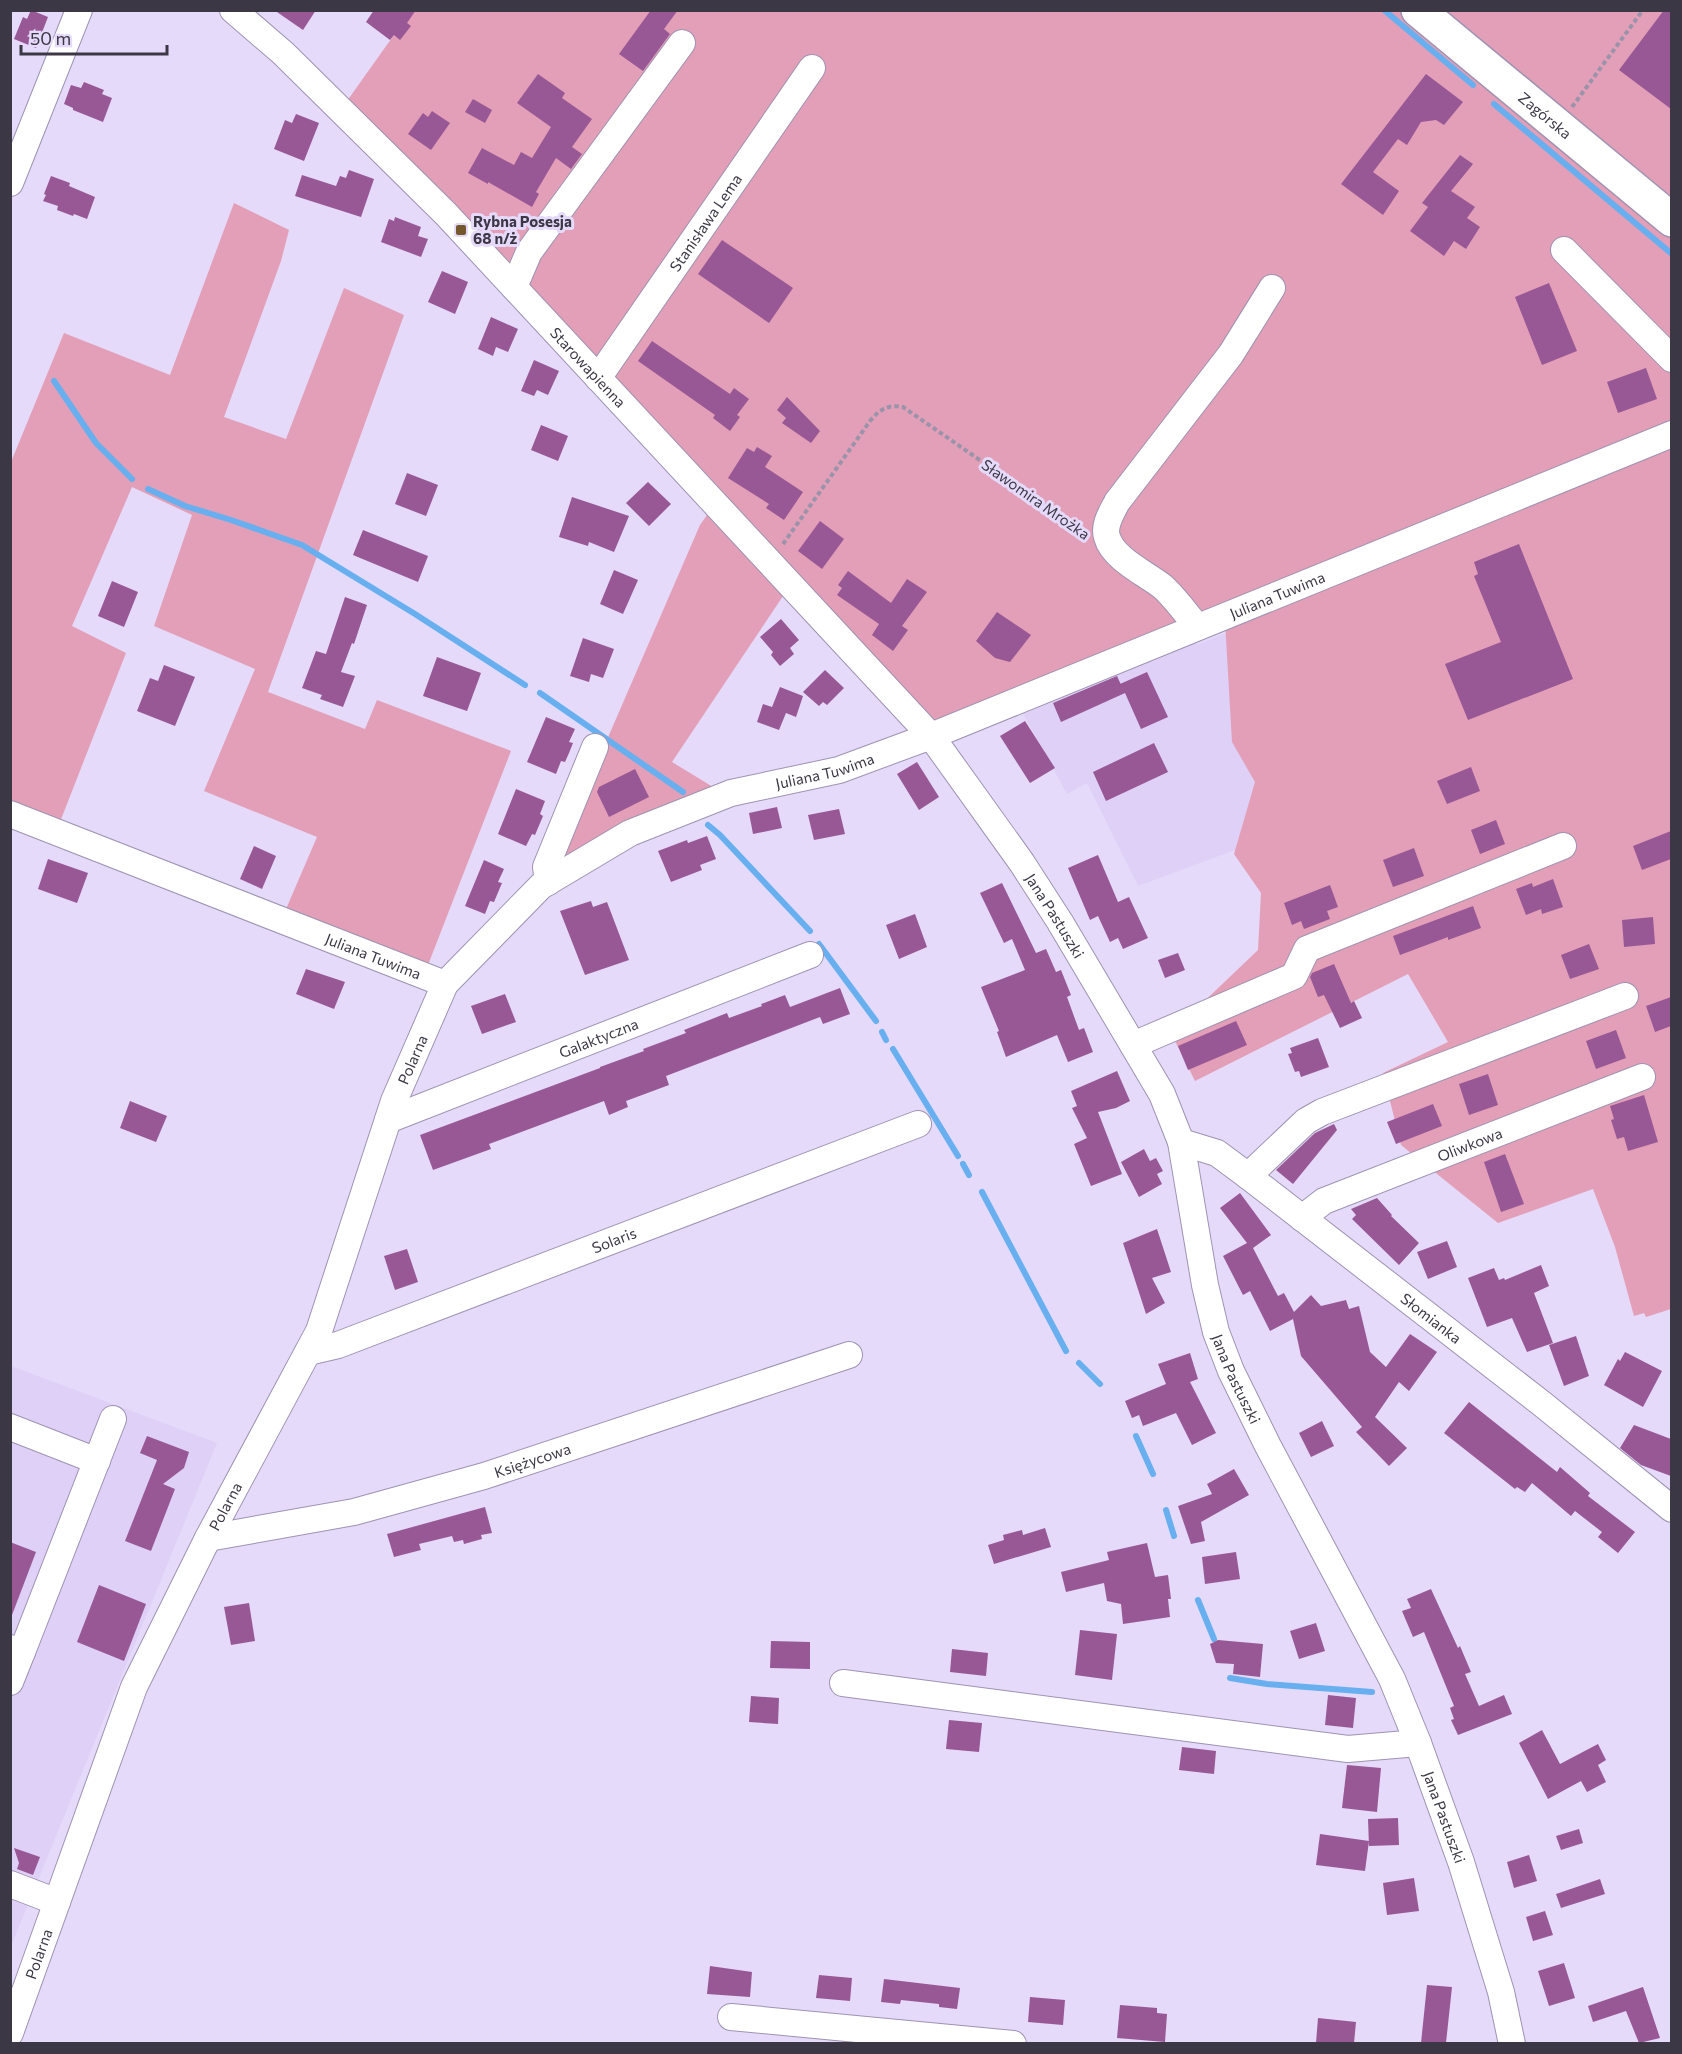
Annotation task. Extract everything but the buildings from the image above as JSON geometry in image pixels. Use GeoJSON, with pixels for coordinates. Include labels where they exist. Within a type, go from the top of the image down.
{"type":"FeatureCollection","features":[{"type":"Feature","properties":{"kind":"highway","name":"Zagórska"},"geometry":{"type":"LineString","coordinates":[[1418,10],[1671,220]]}},
{"type":"Feature","properties":{"kind":"street"},"geometry":{"type":"LineString","coordinates":[[10,183],[79,10]]}},
{"type":"Feature","properties":{"kind":"street","name":"Starowapienna"},"geometry":{"type":"LineString","coordinates":[[232,10],[291,61],[446,214],[931,736]]}},
{"type":"Feature","properties":{"kind":"street"},"geometry":{"type":"LineString","coordinates":[[514,287],[529,252],[682,43]]}},
{"type":"Feature","properties":{"kind":"street","name":"Stanisława Lema"},"geometry":{"type":"LineString","coordinates":[[598,378],[812,68]]}},
{"type":"Feature","properties":{"kind":"street"},"geometry":{"type":"LineString","coordinates":[[1564,250],[1671,359]]}},
{"type":"Feature","properties":{"kind":"street"},"geometry":{"type":"LineString","coordinates":[[1197,627],[1176,599],[1162,586],[1129,563],[1111,546],[1106,527],[1117,502],[1225,362],[1272,288]]}},
{"type":"Feature","properties":{"kind":"street","name":"Juliana Tuwima"},"geometry":{"type":"LineString","coordinates":[[10,814],[445,984],[541,886],[630,833],[731,793],[839,770],[931,736],[1671,434]]}},
{"type":"Feature","properties":{"kind":"street","name":"Jana Pastuszki"},"geometry":{"type":"LineString","coordinates":[[931,736],[1022,863],[1060,922],[1162,1094],[1181,1142],[1204,1285],[1216,1332],[1231,1371],[1268,1446],[1392,1679],[1461,1862],[1501,1992],[1512,2043]]}},
{"type":"Feature","properties":{"kind":"street"},"geometry":{"type":"LineString","coordinates":[[548,882],[546,867],[595,747]]}},
{"type":"Feature","properties":{"kind":"street"},"geometry":{"type":"LineString","coordinates":[[1133,1045],[1294,976],[1307,949],[1563,846]]}},
{"type":"Feature","properties":{"kind":"street","name":"Galaktyczna"},"geometry":{"type":"LineString","coordinates":[[388,1120],[810,955]]}},
{"type":"Feature","properties":{"kind":"street","name":"Polarna"},"geometry":{"type":"LineString","coordinates":[[10,2033],[134,1687],[208,1538],[319,1331],[394,1101],[445,984]]}},
{"type":"Feature","properties":{"kind":"street"},"geometry":{"type":"LineString","coordinates":[[1248,1176],[1306,1121],[1322,1112],[1625,996]]}},
{"type":"Feature","properties":{"kind":"street","name":"Oliwkowa"},"geometry":{"type":"LineString","coordinates":[[1302,1218],[1324,1201],[1642,1077]]}},
{"type":"Feature","properties":{"kind":"street","name":"Solaris"},"geometry":{"type":"LineString","coordinates":[[308,1352],[338,1345],[918,1124]]}},
{"type":"Feature","properties":{"kind":"street","name":"Słomianka"},"geometry":{"type":"LineString","coordinates":[[1181,1142],[1217,1153],[1248,1176],[1541,1403],[1671,1509]]}},
{"type":"Feature","properties":{"kind":"street","name":"Księżycowa"},"geometry":{"type":"LineString","coordinates":[[208,1538],[354,1512],[473,1479],[849,1355]]}},
{"type":"Feature","properties":{"kind":"street"},"geometry":{"type":"LineString","coordinates":[[10,1682],[16,1650],[113,1419]]}},
{"type":"Feature","properties":{"kind":"street"},"geometry":{"type":"LineString","coordinates":[[10,1427],[97,1461]]}},
{"type":"Feature","properties":{"kind":"street"},"geometry":{"type":"LineString","coordinates":[[843,1683],[1348,1749],[1418,1743]]}},
{"type":"Feature","properties":{"kind":"street"},"geometry":{"type":"LineString","coordinates":[[10,1884],[57,1902]]}},
{"type":"Feature","properties":{"kind":"street"},"geometry":{"type":"LineString","coordinates":[[731,2017],[1013,2043]]}},
{"type":"Feature","properties":{"kind":"path"},"geometry":{"type":"LineString","coordinates":[[1558,127],[1643,10]]}},
{"type":"Feature","properties":{"kind":"path","name":"Sławomira Mrożka"},"geometry":{"type":"LineString","coordinates":[[770,563],[870,421],[879,411],[894,405],[903,407],[1095,540],[1111,546]]}},
{"type":"Feature","properties":{"kind":"shaded area"},"geometry":{"type":"Polygon","coordinates":[[[411,11],[1671,11],[1671,1309],[1646,1317],[1644,1313],[1634,1316],[1615,1247],[1593,1189],[1498,1223],[1401,1145],[1383,1073],[1448,1042],[1408,974],[1195,1081],[1171,1033],[1258,950],[1261,893],[1234,854],[1255,782],[1232,742],[1225,621],[933,740],[347,101],[411,11]]]}},
{"type":"Feature","properties":{"kind":"shaded area"},"geometry":{"type":"Polygon","coordinates":[[[234,203],[289,230],[281,261],[224,417],[286,439],[344,288],[404,315],[268,692],[365,729],[377,700],[511,751],[428,965],[283,916],[317,837],[204,791],[255,669],[154,626],[192,515],[132,487],[72,626],[126,653],[58,827],[11,807],[11,462],[64,333],[170,375],[234,203]]]}},
{"type":"Feature","properties":{"kind":"shaded area"},"geometry":{"type":"Polygon","coordinates":[[[1556,498],[1489,756],[1138,886],[1087,783],[1067,794],[1019,706],[1176,642],[1199,644],[1556,498]]]}},
{"type":"Feature","properties":{"kind":"shaded area"},"geometry":{"type":"Polygon","coordinates":[[[707,515],[783,596],[672,762],[713,787],[551,869],[700,525],[707,515]]]}},
{"type":"Feature","properties":{"kind":"shaded area"},"geometry":{"type":"Polygon","coordinates":[[[11,1366],[217,1443],[11,1946],[11,1366]]]}},
{"type":"Feature","properties":{"kind":"waterway"},"geometry":{"type":"LineString","coordinates":[[1384,10],[1473,85]]}},
{"type":"Feature","properties":{"kind":"waterway"},"geometry":{"type":"LineString","coordinates":[[1494,104],[1672,254]]}},
{"type":"Feature","properties":{"kind":"waterway"},"geometry":{"type":"LineString","coordinates":[[54,381],[96,443],[132,479]]}},
{"type":"Feature","properties":{"kind":"waterway"},"geometry":{"type":"LineString","coordinates":[[148,489],[185,506],[302,545],[525,685]]}},
{"type":"Feature","properties":{"kind":"waterway"},"geometry":{"type":"LineString","coordinates":[[540,693],[683,792]]}},
{"type":"Feature","properties":{"kind":"waterway"},"geometry":{"type":"LineString","coordinates":[[708,825],[810,931]]}},
{"type":"Feature","properties":{"kind":"waterway"},"geometry":{"type":"LineString","coordinates":[[819,944],[876,1021]]}},
{"type":"Feature","properties":{"kind":"waterway"},"geometry":{"type":"LineString","coordinates":[[882,1032],[886,1040]]}},
{"type":"Feature","properties":{"kind":"waterway"},"geometry":{"type":"LineString","coordinates":[[893,1049],[958,1156]]}},
{"type":"Feature","properties":{"kind":"waterway"},"geometry":{"type":"LineString","coordinates":[[963,1164],[969,1175]]}},
{"type":"Feature","properties":{"kind":"waterway"},"geometry":{"type":"LineString","coordinates":[[982,1192],[1066,1351]]}},
{"type":"Feature","properties":{"kind":"waterway"},"geometry":{"type":"LineString","coordinates":[[1079,1363],[1100,1384]]}},
{"type":"Feature","properties":{"kind":"waterway"},"geometry":{"type":"LineString","coordinates":[[1136,1436],[1153,1474]]}},
{"type":"Feature","properties":{"kind":"waterway"},"geometry":{"type":"LineString","coordinates":[[1166,1510],[1174,1536]]}},
{"type":"Feature","properties":{"kind":"waterway"},"geometry":{"type":"LineString","coordinates":[[1198,1600],[1214,1639]]}},
{"type":"Feature","properties":{"kind":"waterway"},"geometry":{"type":"LineString","coordinates":[[1230,1678],[1267,1684],[1372,1692]]}},
{"type":"Feature","properties":{"kind":"place","name":"Rybna Posesja 68 n/ż"},"geometry":{"type":"Point","coordinates":[461,230]}}]}
